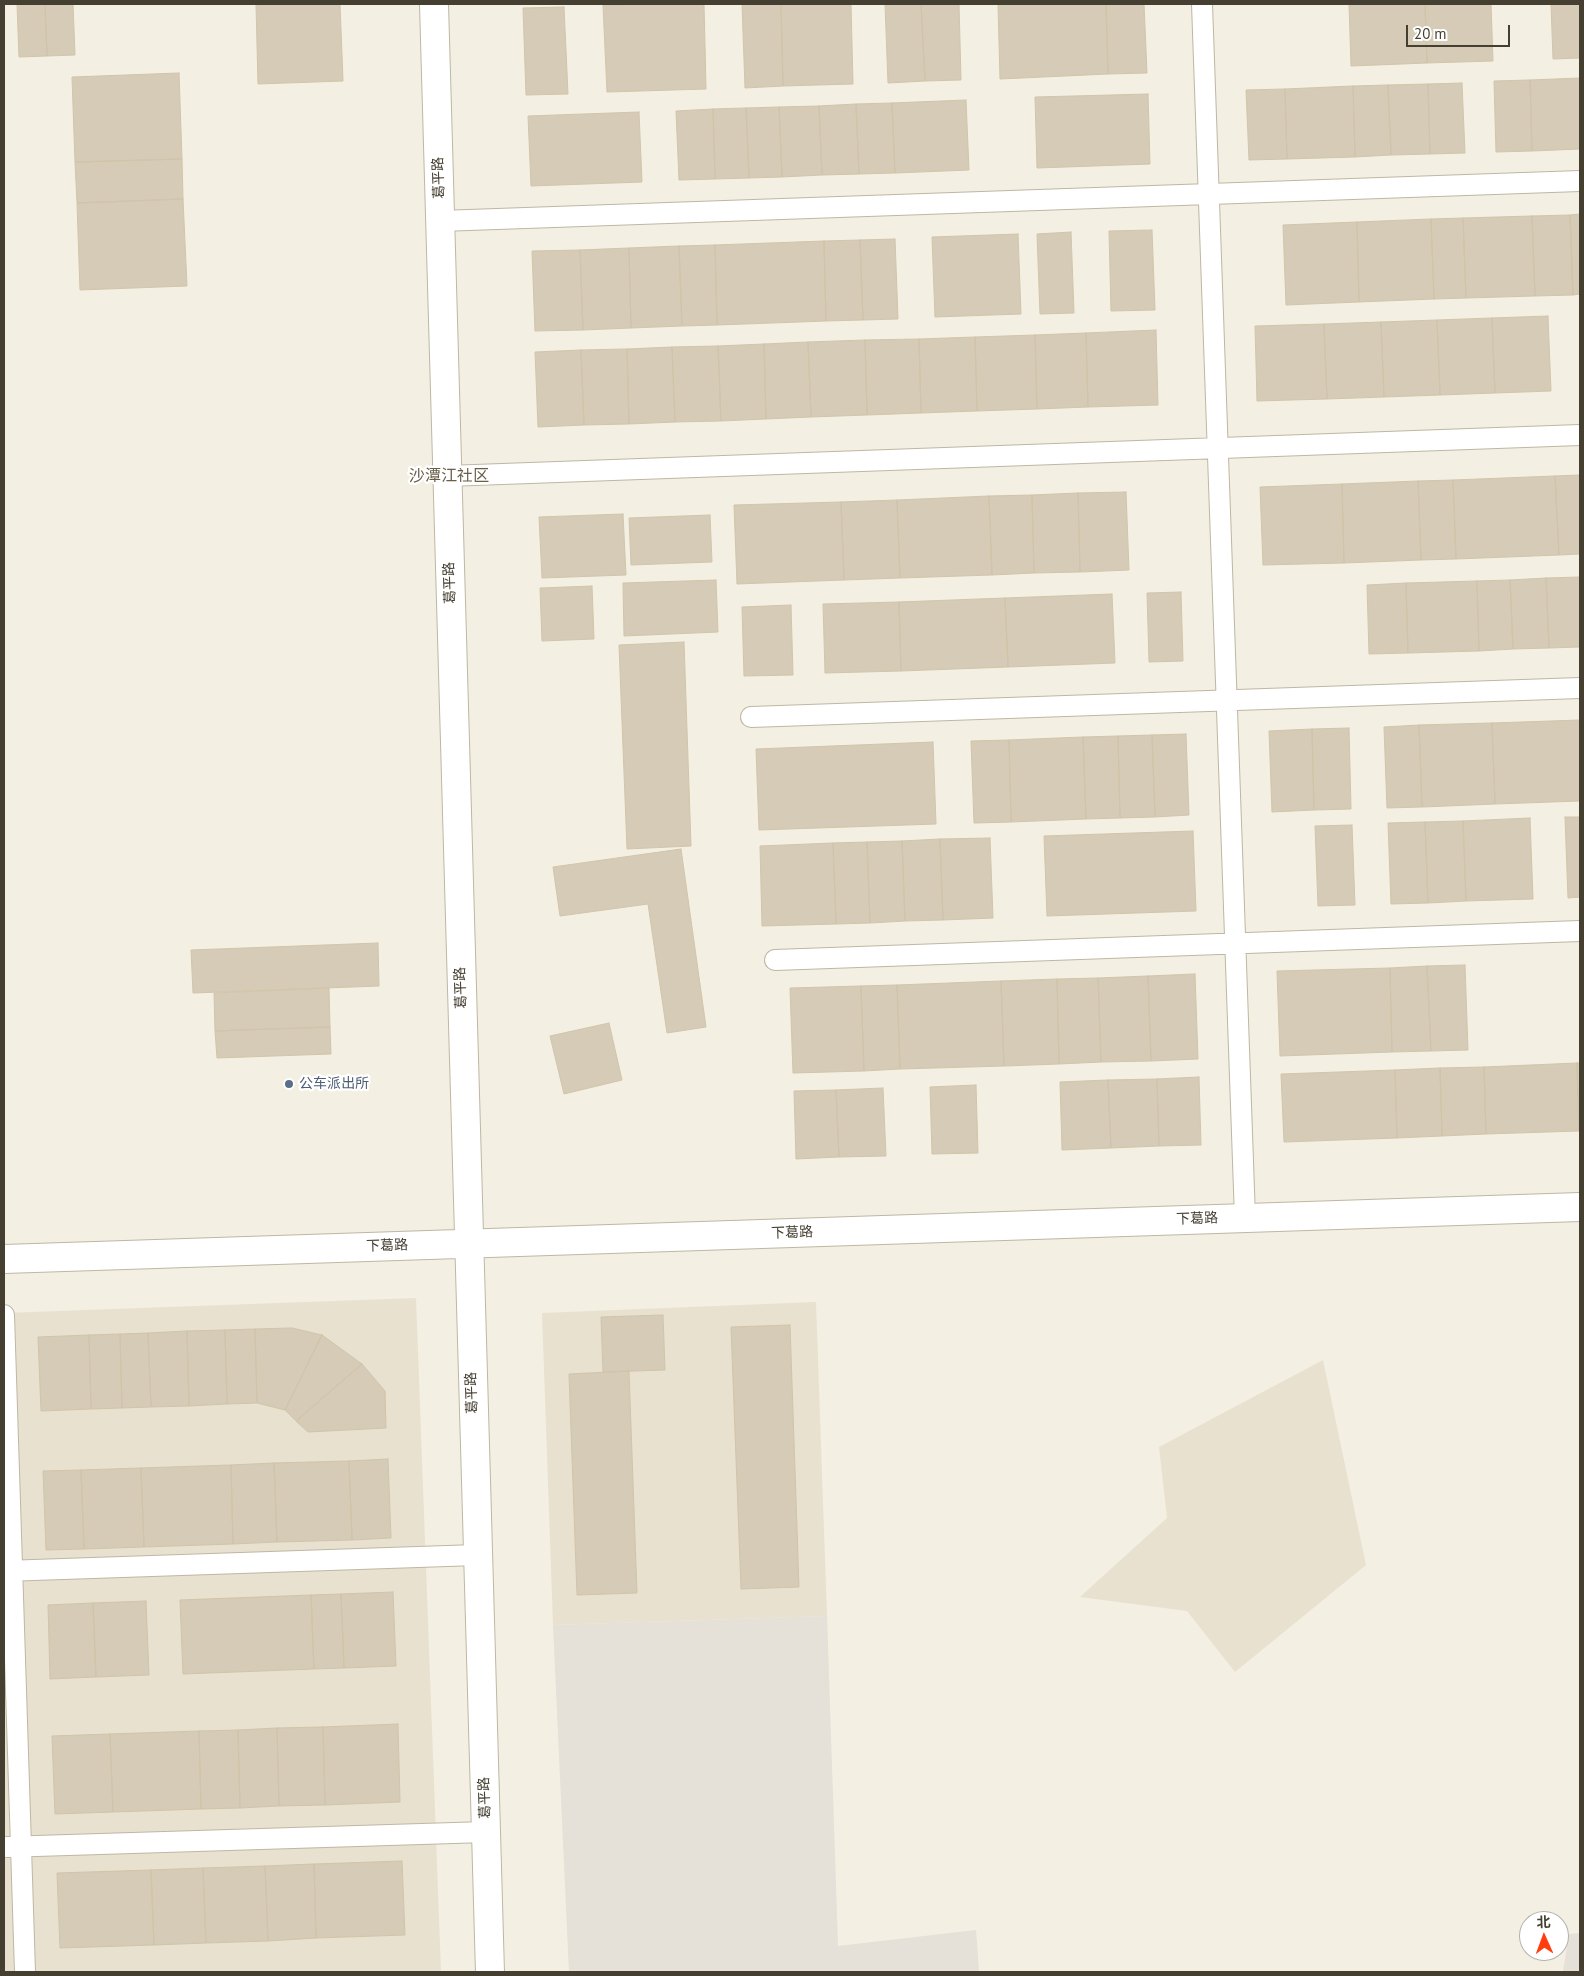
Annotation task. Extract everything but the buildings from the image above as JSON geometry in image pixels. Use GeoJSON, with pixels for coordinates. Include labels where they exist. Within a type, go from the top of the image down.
{"type":"FeatureCollection","features":[{"type":"Feature","properties":{"kind":"street","name":"葛平路"},"geometry":{"type":"LineString","coordinates":[[434,4],[490,1972]]}},
{"type":"Feature","properties":{"kind":"street","name":"下葛路"},"geometry":{"type":"LineString","coordinates":[[4,1259],[1580,1207]]}},
{"type":"Feature","properties":{"kind":"lane"},"geometry":{"type":"LineString","coordinates":[[1202,4],[1245,1218]]}},
{"type":"Feature","properties":{"kind":"lane"},"geometry":{"type":"LineString","coordinates":[[440,221],[1580,181]]}},
{"type":"Feature","properties":{"kind":"lane"},"geometry":{"type":"LineString","coordinates":[[446,476],[1580,436]]}},
{"type":"Feature","properties":{"kind":"lane"},"geometry":{"type":"LineString","coordinates":[[751,717],[1580,688]]}},
{"type":"Feature","properties":{"kind":"lane"},"geometry":{"type":"LineString","coordinates":[[775,960],[1580,931]]}},
{"type":"Feature","properties":{"kind":"lane"},"geometry":{"type":"LineString","coordinates":[[4,1316],[13,1847],[26,1972]]}},
{"type":"Feature","properties":{"kind":"lane"},"geometry":{"type":"LineString","coordinates":[[8,1571],[477,1555]]}},
{"type":"Feature","properties":{"kind":"lane"},"geometry":{"type":"LineString","coordinates":[[13,1847],[486,1832]]}},
{"type":"Feature","properties":{"kind":"shaded area"},"geometry":{"type":"Polygon","coordinates":[[[416,1298],[441,1972],[4,1972],[4,1313],[416,1298]]]}},
{"type":"Feature","properties":{"kind":"shaded area"},"geometry":{"type":"Polygon","coordinates":[[[816,1302],[827,1616],[553,1625],[542,1313],[816,1302]]]}},
{"type":"Feature","properties":{"kind":"shaded area"},"geometry":{"type":"Polygon","coordinates":[[[1323,1360],[1366,1565],[1235,1672],[1187,1611],[1080,1597],[1167,1518],[1159,1447],[1323,1360]]]}},
{"type":"Feature","properties":{"kind":"shaded area"},"geometry":{"type":"Polygon","coordinates":[[[827,1616],[838,1946],[976,1930],[979,1972],[569,1972],[553,1625],[827,1616]]]}},
{"type":"Feature","properties":{"kind":"shaded area"},"geometry":{"type":"Polygon","coordinates":[[[1580,1933],[1580,1972],[1563,1972],[1565,1961],[1569,1961],[1569,1934],[1580,1933]]]}},
{"type":"Feature","properties":{"kind":"place","name":"公车派出所"},"geometry":{"type":"Point","coordinates":[289,1084]}},
{"type":"Feature","properties":{"kind":"district","name":"沙潭江社区"},"geometry":{"type":"Point","coordinates":[449,476]}}]}
